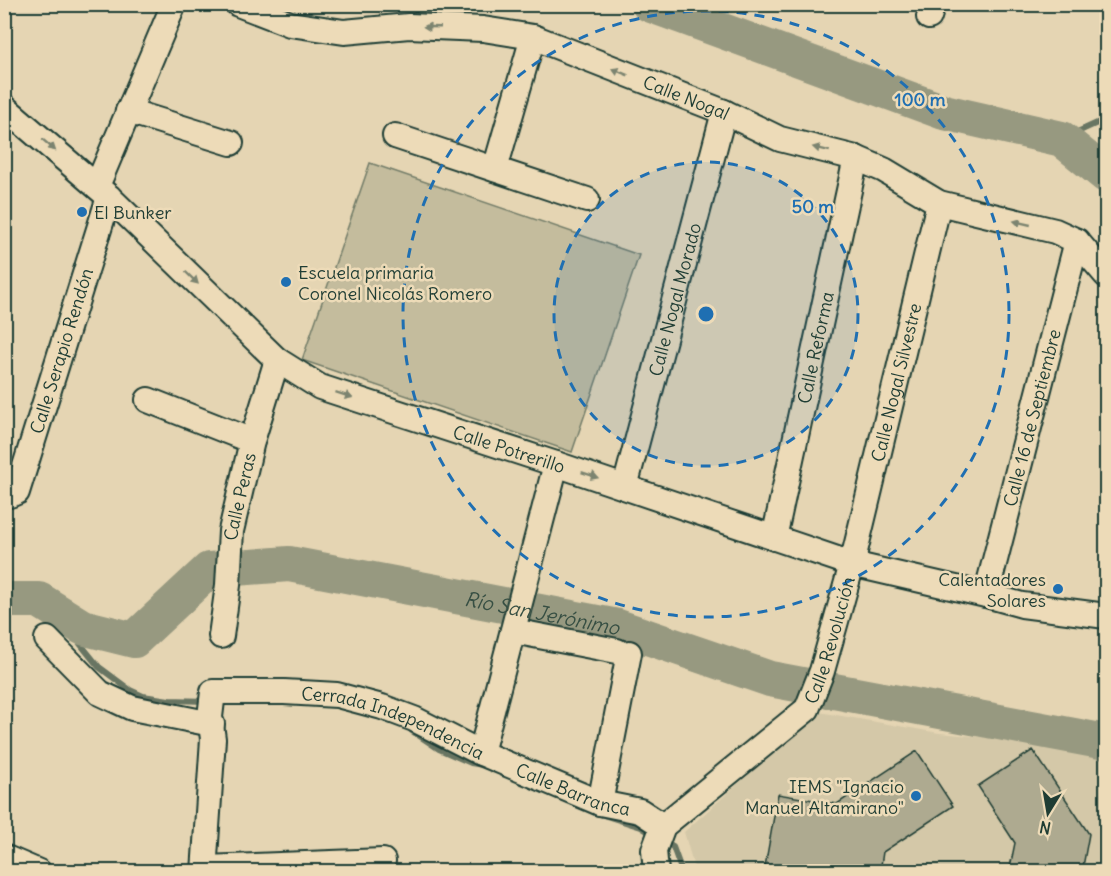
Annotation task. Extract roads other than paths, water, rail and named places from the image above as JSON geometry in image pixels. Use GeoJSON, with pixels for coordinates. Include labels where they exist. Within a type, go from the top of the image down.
{"type":"FeatureCollection","features":[{"type":"Feature","properties":{"kind":"street","name":"Calle Serapio Rendón"},"geometry":{"type":"LineString","coordinates":[[4,493],[10,495],[17,492],[128,111],[174,4]]}},
{"type":"Feature","properties":{"kind":"street","name":"Calle Nogal"},"geometry":{"type":"LineString","coordinates":[[241,5],[290,24],[344,32],[409,26],[483,29],[533,37],[724,112],[780,139],[856,158],[884,170],[939,203],[1055,231],[1077,242],[1107,275]]}},
{"type":"Feature","properties":{"kind":"street"},"geometry":{"type":"LineString","coordinates":[[495,169],[533,37]]}},
{"type":"Feature","properties":{"kind":"street","name":"Calle Potrerillo"},"geometry":{"type":"LineString","coordinates":[[4,107],[103,191],[277,360],[320,387],[852,564],[1022,605],[1107,616]]}},
{"type":"Feature","properties":{"kind":"street"},"geometry":{"type":"LineString","coordinates":[[128,111],[231,143]]}},
{"type":"Feature","properties":{"kind":"street","name":"Calle Nogal Morado"},"geometry":{"type":"LineString","coordinates":[[625,487],[724,112]]}},
{"type":"Feature","properties":{"kind":"street"},"geometry":{"type":"LineString","coordinates":[[395,136],[587,200]]}},
{"type":"Feature","properties":{"kind":"street","name":"Calle Reforma"},"geometry":{"type":"LineString","coordinates":[[774,538],[856,158]]}},
{"type":"Feature","properties":{"kind":"street","name":"Calle Nogal Silvestre"},"geometry":{"type":"LineString","coordinates":[[852,564],[939,203]]}},
{"type":"Feature","properties":{"kind":"street","name":"Calle 16 de Septiembre"},"geometry":{"type":"LineString","coordinates":[[986,595],[1077,242]]}},
{"type":"Feature","properties":{"kind":"street","name":"Calle Peras"},"geometry":{"type":"LineString","coordinates":[[221,636],[228,585],[231,531],[252,441],[277,360]]}},
{"type":"Feature","properties":{"kind":"street"},"geometry":{"type":"LineString","coordinates":[[148,400],[252,441]]}},
{"type":"Feature","properties":{"kind":"street","name":"Cerrada Independencia"},"geometry":{"type":"LineString","coordinates":[[47,639],[100,693],[132,708],[212,713],[284,692],[337,695],[382,707],[414,719],[481,753],[556,464]]}},
{"type":"Feature","properties":{"kind":"street","name":"Calle Revolución"},"geometry":{"type":"LineString","coordinates":[[659,844],[807,709],[822,671],[852,564]]}},
{"type":"Feature","properties":{"kind":"street"},"geometry":{"type":"LineString","coordinates":[[514,628],[623,652],[600,803]]}},
{"type":"Feature","properties":{"kind":"street"},"geometry":{"type":"LineString","coordinates":[[212,713],[204,870],[383,861]]}},
{"type":"Feature","properties":{"kind":"street","name":"Calle Barranca"},"geometry":{"type":"LineString","coordinates":[[481,753],[600,803],[640,811],[659,844]]}},
{"type":"Feature","properties":{"kind":"street"},"geometry":{"type":"LineString","coordinates":[[4,857],[39,872]]}},
{"type":"Feature","properties":{"kind":"waterway"},"geometry":{"type":"LineString","coordinates":[[649,4],[944,112],[1062,139],[1106,175]]}},
{"type":"Feature","properties":{"kind":"waterway"},"geometry":{"type":"LineString","coordinates":[[1062,139],[1106,119]]}},
{"type":"Feature","properties":{"kind":"waterway","name":"Río San Jerónimo"},"geometry":{"type":"LineString","coordinates":[[4,600],[39,600],[82,627],[134,640],[209,570],[289,564],[618,627],[770,679],[1106,742]]}},
{"type":"Feature","properties":{"kind":"waterway"},"geometry":{"type":"LineString","coordinates":[[39,600],[99,667],[130,690],[143,696],[169,700],[208,701]]}},
{"type":"Feature","properties":{"kind":"waterway"},"geometry":{"type":"LineString","coordinates":[[412,731],[439,749],[471,763],[483,765]]}},
{"type":"Feature","properties":{"kind":"waterway"},"geometry":{"type":"LineString","coordinates":[[600,814],[641,827],[654,835]]}},
{"type":"Feature","properties":{"kind":"waterway"},"geometry":{"type":"LineString","coordinates":[[663,841],[673,847],[682,872]]}},
{"type":"Feature","properties":{"kind":"place","name":"El Bunker"},"geometry":{"type":"Point","coordinates":[82,212]}},
{"type":"Feature","properties":{"kind":"place","name":"Escuela primaria Coronel Nicolás Romero"},"geometry":{"type":"Point","coordinates":[286,282]}},
{"type":"Feature","properties":{"kind":"place","name":"Calentadores Solares"},"geometry":{"type":"Point","coordinates":[1058,589]}},
{"type":"Feature","properties":{"kind":"place","name":"IEMS \"Ignacio Manuel Altamirano\""},"geometry":{"type":"Point","coordinates":[916,796]}}]}
